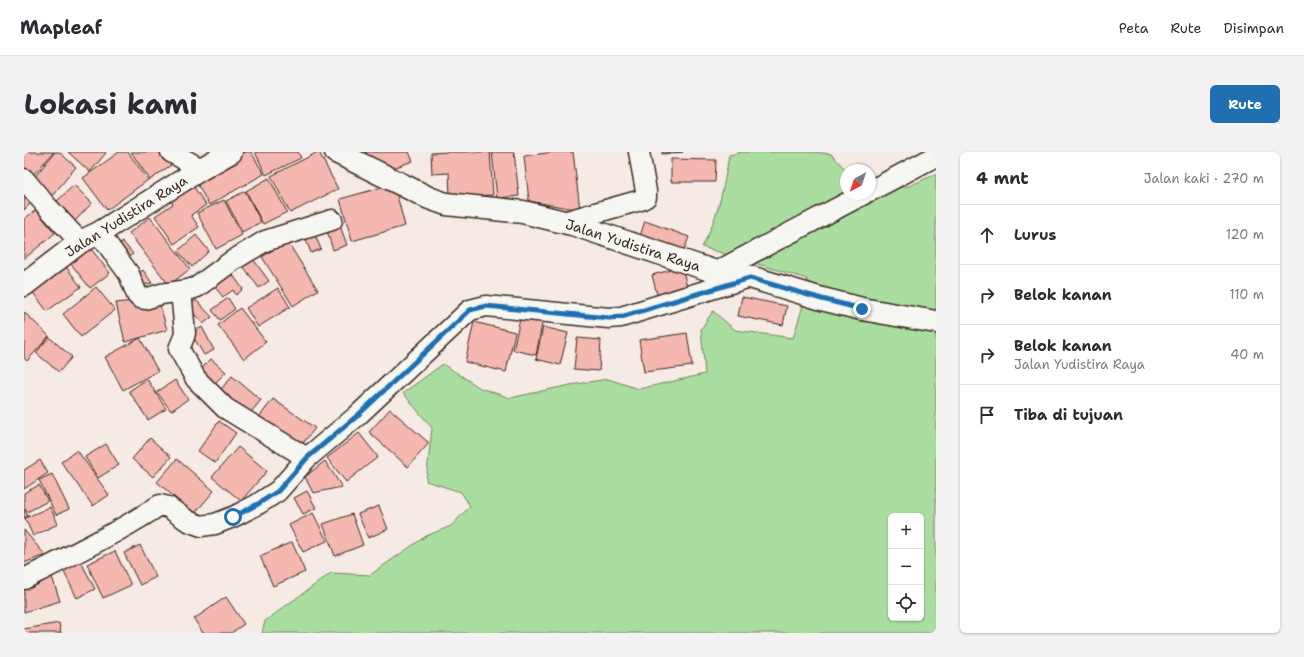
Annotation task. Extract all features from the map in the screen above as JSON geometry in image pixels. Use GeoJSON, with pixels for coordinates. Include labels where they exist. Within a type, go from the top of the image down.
{"type":"FeatureCollection","features":[{"type":"Feature","properties":{"kind":"street"},"geometry":{"type":"LineString","coordinates":[[171,152],[201,169]]}},
{"type":"Feature","properties":{"kind":"street","name":"Jalan Yudistira Raya"},"geometry":{"type":"LineString","coordinates":[[24,285],[90,237],[231,152]]}},
{"type":"Feature","properties":{"kind":"street","name":"Jalan Yudistira Raya"},"geometry":{"type":"LineString","coordinates":[[336,152],[429,198],[446,204],[523,212],[563,222],[716,272],[750,278],[862,309],[936,322]]}},
{"type":"Feature","properties":{"kind":"street"},"geometry":{"type":"LineString","coordinates":[[563,222],[641,200],[646,197],[639,152]]}},
{"type":"Feature","properties":{"kind":"street"},"geometry":{"type":"LineString","coordinates":[[876,188],[936,156]]}},
{"type":"Feature","properties":{"kind":"street"},"geometry":{"type":"LineString","coordinates":[[24,179],[44,203],[90,237],[128,274],[137,296],[145,299],[161,294],[197,287],[232,261],[265,242],[332,220]]}},
{"type":"Feature","properties":{"kind":"street"},"geometry":{"type":"LineString","coordinates":[[716,272],[853,200]]}},
{"type":"Feature","properties":{"kind":"street"},"geometry":{"type":"LineString","coordinates":[[24,579],[71,556],[160,505],[168,507],[188,521],[201,526],[215,524],[233,517],[258,504],[278,491],[307,458],[357,416],[470,310],[486,306],[609,318],[621,317],[750,278]]}},
{"type":"Feature","properties":{"kind":"street"},"geometry":{"type":"LineString","coordinates":[[181,291],[185,333],[179,349],[196,379],[225,408],[307,458]]}},
{"type":"Feature","properties":{"kind":"green space"},"geometry":{"type":"Polygon","coordinates":[[[743,152],[815,152],[831,154],[840,164],[840,200],[876,200],[876,191],[909,186],[936,174],[936,633],[262,633],[265,621],[331,573],[370,575],[426,536],[451,526],[470,506],[461,492],[426,481],[432,428],[403,393],[443,364],[480,388],[510,398],[570,385],[608,379],[639,389],[705,374],[701,329],[713,311],[735,330],[793,338],[802,309],[807,279],[702,247],[708,236],[716,214],[725,179],[729,155],[743,152]]]}},
{"type":"Feature","properties":{"kind":"building"},"geometry":{"type":"Polygon","coordinates":[[[24,152],[54,152],[32,176],[24,169],[24,152]]]}},
{"type":"Feature","properties":{"kind":"building"},"geometry":{"type":"Polygon","coordinates":[[[55,152],[59,152],[76,167],[52,196],[32,180],[55,152]]]}},
{"type":"Feature","properties":{"kind":"building"},"geometry":{"type":"Polygon","coordinates":[[[68,152],[105,152],[106,153],[90,172],[68,152]]]}},
{"type":"Feature","properties":{"kind":"building"},"geometry":{"type":"Polygon","coordinates":[[[119,152],[128,152],[148,180],[107,210],[83,178],[119,152]]]}},
{"type":"Feature","properties":{"kind":"building"},"geometry":{"type":"Polygon","coordinates":[[[131,152],[162,152],[171,165],[150,180],[131,152]]]}},
{"type":"Feature","properties":{"kind":"building"},"geometry":{"type":"Polygon","coordinates":[[[244,152],[251,152],[264,174],[209,205],[195,180],[244,152]]]}},
{"type":"Feature","properties":{"kind":"building"},"geometry":{"type":"Polygon","coordinates":[[[255,152],[298,152],[301,158],[266,175],[255,152]]]}},
{"type":"Feature","properties":{"kind":"building"},"geometry":{"type":"Polygon","coordinates":[[[318,152],[338,189],[290,213],[271,176],[318,152]]]}},
{"type":"Feature","properties":{"kind":"building"},"geometry":{"type":"Polygon","coordinates":[[[365,152],[409,152],[413,161],[382,172],[365,152]]]}},
{"type":"Feature","properties":{"kind":"building"},"geometry":{"type":"Polygon","coordinates":[[[490,152],[493,195],[450,197],[449,173],[432,174],[431,153],[490,152]]]}},
{"type":"Feature","properties":{"kind":"building"},"geometry":{"type":"Polygon","coordinates":[[[492,152],[514,152],[519,196],[497,198],[492,152]]]}},
{"type":"Feature","properties":{"kind":"building"},"geometry":{"type":"Polygon","coordinates":[[[555,152],[573,152],[580,210],[529,201],[524,156],[555,152]]]}},
{"type":"Feature","properties":{"kind":"building"},"geometry":{"type":"Polygon","coordinates":[[[662,152],[683,152],[662,154],[662,152]]]}},
{"type":"Feature","properties":{"kind":"building"},"geometry":{"type":"Polygon","coordinates":[[[671,159],[716,160],[715,182],[671,182],[671,159]]]}},
{"type":"Feature","properties":{"kind":"building"},"geometry":{"type":"Polygon","coordinates":[[[269,178],[287,212],[263,224],[246,191],[269,178]]]}},
{"type":"Feature","properties":{"kind":"building"},"geometry":{"type":"Polygon","coordinates":[[[190,181],[206,205],[191,215],[199,227],[174,244],[155,216],[173,204],[168,196],[190,181]]]}},
{"type":"Feature","properties":{"kind":"building"},"geometry":{"type":"Polygon","coordinates":[[[394,184],[405,226],[352,241],[340,199],[394,184]]]}},
{"type":"Feature","properties":{"kind":"building"},"geometry":{"type":"Polygon","coordinates":[[[74,185],[92,203],[75,221],[56,202],[74,185]]]}},
{"type":"Feature","properties":{"kind":"building"},"geometry":{"type":"Polygon","coordinates":[[[245,191],[261,222],[242,232],[226,201],[245,191]]]}},
{"type":"Feature","properties":{"kind":"building"},"geometry":{"type":"Polygon","coordinates":[[[24,194],[32,202],[24,210],[24,194]]]}},
{"type":"Feature","properties":{"kind":"building"},"geometry":{"type":"Polygon","coordinates":[[[224,200],[242,235],[216,249],[197,213],[224,200]]]}},
{"type":"Feature","properties":{"kind":"building"},"geometry":{"type":"Polygon","coordinates":[[[36,210],[55,233],[24,259],[24,219],[36,210]]]}},
{"type":"Feature","properties":{"kind":"building"},"geometry":{"type":"Polygon","coordinates":[[[150,217],[190,269],[169,285],[129,233],[150,217]]]}},
{"type":"Feature","properties":{"kind":"building"},"geometry":{"type":"Polygon","coordinates":[[[645,221],[689,237],[681,258],[638,242],[645,221]]]}},
{"type":"Feature","properties":{"kind":"building"},"geometry":{"type":"Polygon","coordinates":[[[339,223],[347,245],[333,250],[326,228],[339,223]]]}},
{"type":"Feature","properties":{"kind":"building"},"geometry":{"type":"Polygon","coordinates":[[[314,233],[321,249],[311,253],[305,237],[314,233]]]}},
{"type":"Feature","properties":{"kind":"building"},"geometry":{"type":"Polygon","coordinates":[[[196,235],[209,251],[192,267],[178,251],[196,235]]]}},
{"type":"Feature","properties":{"kind":"building"},"geometry":{"type":"Polygon","coordinates":[[[287,241],[318,290],[293,306],[262,257],[287,241]]]}},
{"type":"Feature","properties":{"kind":"building"},"geometry":{"type":"Polygon","coordinates":[[[123,242],[133,254],[123,261],[114,249],[123,242]]]}},
{"type":"Feature","properties":{"kind":"building"},"geometry":{"type":"Polygon","coordinates":[[[87,244],[110,273],[90,288],[67,259],[87,244]]]}},
{"type":"Feature","properties":{"kind":"building"},"geometry":{"type":"Polygon","coordinates":[[[253,259],[269,281],[259,288],[243,266],[253,259]]]}},
{"type":"Feature","properties":{"kind":"building"},"geometry":{"type":"Polygon","coordinates":[[[62,261],[81,287],[47,311],[28,286],[62,261]]]}},
{"type":"Feature","properties":{"kind":"building"},"geometry":{"type":"Polygon","coordinates":[[[682,267],[688,291],[658,298],[652,275],[682,267]]]}},
{"type":"Feature","properties":{"kind":"building"},"geometry":{"type":"Polygon","coordinates":[[[143,270],[152,283],[139,286],[133,277],[143,270]]]}},
{"type":"Feature","properties":{"kind":"building"},"geometry":{"type":"Polygon","coordinates":[[[230,271],[243,289],[236,295],[233,290],[223,297],[213,285],[230,271]]]}},
{"type":"Feature","properties":{"kind":"building"},"geometry":{"type":"Polygon","coordinates":[[[96,287],[115,310],[81,337],[63,314],[96,287]]]}},
{"type":"Feature","properties":{"kind":"building"},"geometry":{"type":"Polygon","coordinates":[[[278,288],[290,307],[258,327],[246,308],[278,288]]]}},
{"type":"Feature","properties":{"kind":"building"},"geometry":{"type":"Polygon","coordinates":[[[742,297],[787,306],[783,325],[738,316],[742,297]]]}},
{"type":"Feature","properties":{"kind":"building"},"geometry":{"type":"Polygon","coordinates":[[[158,298],[167,330],[125,342],[116,303],[158,298]]]}},
{"type":"Feature","properties":{"kind":"building"},"geometry":{"type":"Polygon","coordinates":[[[228,298],[235,309],[220,320],[212,310],[228,298]]]}},
{"type":"Feature","properties":{"kind":"building"},"geometry":{"type":"Polygon","coordinates":[[[196,300],[212,317],[203,324],[188,307],[196,300]]]}},
{"type":"Feature","properties":{"kind":"building"},"geometry":{"type":"Polygon","coordinates":[[[240,308],[266,342],[244,359],[218,325],[240,308]]]}},
{"type":"Feature","properties":{"kind":"building"},"geometry":{"type":"Polygon","coordinates":[[[24,312],[49,336],[27,361],[24,358],[24,312]]]}},
{"type":"Feature","properties":{"kind":"building"},"geometry":{"type":"Polygon","coordinates":[[[521,314],[543,319],[536,355],[513,350],[521,314]]]}},
{"type":"Feature","properties":{"kind":"building"},"geometry":{"type":"Polygon","coordinates":[[[474,322],[515,332],[506,372],[465,362],[474,322]]]}},
{"type":"Feature","properties":{"kind":"building"},"geometry":{"type":"Polygon","coordinates":[[[202,327],[214,350],[204,355],[191,333],[202,327]]]}},
{"type":"Feature","properties":{"kind":"building"},"geometry":{"type":"Polygon","coordinates":[[[543,327],[568,333],[560,365],[536,359],[543,327]]]}},
{"type":"Feature","properties":{"kind":"building"},"geometry":{"type":"Polygon","coordinates":[[[687,333],[692,366],[644,372],[639,340],[687,333]]]}},
{"type":"Feature","properties":{"kind":"building"},"geometry":{"type":"Polygon","coordinates":[[[49,337],[72,357],[59,372],[36,353],[49,337]]]}},
{"type":"Feature","properties":{"kind":"building"},"geometry":{"type":"Polygon","coordinates":[[[140,338],[158,371],[123,390],[105,357],[140,338]]]}},
{"type":"Feature","properties":{"kind":"building"},"geometry":{"type":"Polygon","coordinates":[[[577,338],[601,340],[599,371],[574,369],[577,338]]]}},
{"type":"Feature","properties":{"kind":"building"},"geometry":{"type":"Polygon","coordinates":[[[211,359],[226,372],[212,386],[200,370],[211,359]]]}},
{"type":"Feature","properties":{"kind":"building"},"geometry":{"type":"Polygon","coordinates":[[[232,376],[261,400],[246,418],[217,394],[232,376]]]}},
{"type":"Feature","properties":{"kind":"building"},"geometry":{"type":"Polygon","coordinates":[[[147,379],[166,409],[148,420],[129,391],[147,379]]]}},
{"type":"Feature","properties":{"kind":"building"},"geometry":{"type":"Polygon","coordinates":[[[175,380],[188,399],[171,411],[157,392],[175,380]]]}},
{"type":"Feature","properties":{"kind":"building"},"geometry":{"type":"Polygon","coordinates":[[[273,399],[315,428],[297,451],[253,425],[273,399]]]}},
{"type":"Feature","properties":{"kind":"building"},"geometry":{"type":"Polygon","coordinates":[[[390,409],[429,443],[408,467],[369,432],[390,409]]]}},
{"type":"Feature","properties":{"kind":"building"},"geometry":{"type":"Polygon","coordinates":[[[219,421],[236,433],[215,463],[198,451],[219,421]]]}},
{"type":"Feature","properties":{"kind":"building"},"geometry":{"type":"Polygon","coordinates":[[[359,433],[378,457],[346,482],[327,458],[359,433]]]}},
{"type":"Feature","properties":{"kind":"building"},"geometry":{"type":"Polygon","coordinates":[[[150,438],[171,457],[153,477],[132,459],[150,438]]]}},
{"type":"Feature","properties":{"kind":"building"},"geometry":{"type":"Polygon","coordinates":[[[106,444],[119,465],[98,478],[85,457],[106,444]]]}},
{"type":"Feature","properties":{"kind":"building"},"geometry":{"type":"Polygon","coordinates":[[[238,447],[267,471],[241,501],[212,477],[238,447]]]}},
{"type":"Feature","properties":{"kind":"building"},"geometry":{"type":"Polygon","coordinates":[[[77,450],[109,495],[93,506],[61,462],[77,450]]]}},
{"type":"Feature","properties":{"kind":"building"},"geometry":{"type":"Polygon","coordinates":[[[177,459],[214,491],[194,514],[157,482],[177,459]]]}},
{"type":"Feature","properties":{"kind":"building"},"geometry":{"type":"Polygon","coordinates":[[[40,460],[48,473],[24,489],[24,470],[40,460]]]}},
{"type":"Feature","properties":{"kind":"building"},"geometry":{"type":"Polygon","coordinates":[[[325,461],[342,487],[313,493],[305,477],[325,461]]]}},
{"type":"Feature","properties":{"kind":"building"},"geometry":{"type":"Polygon","coordinates":[[[52,474],[69,509],[56,515],[39,480],[52,474]]]}},
{"type":"Feature","properties":{"kind":"building"},"geometry":{"type":"Polygon","coordinates":[[[39,485],[48,501],[27,512],[24,506],[24,493],[39,485]]]}},
{"type":"Feature","properties":{"kind":"building"},"geometry":{"type":"Polygon","coordinates":[[[307,491],[316,508],[303,514],[294,498],[307,491]]]}},
{"type":"Feature","properties":{"kind":"building"},"geometry":{"type":"Polygon","coordinates":[[[379,506],[388,529],[368,538],[358,514],[379,506]]]}},
{"type":"Feature","properties":{"kind":"building"},"geometry":{"type":"Polygon","coordinates":[[[50,507],[58,524],[33,536],[25,518],[50,507]]]}},
{"type":"Feature","properties":{"kind":"building"},"geometry":{"type":"Polygon","coordinates":[[[24,509],[28,516],[24,518],[24,509]]]}},
{"type":"Feature","properties":{"kind":"building"},"geometry":{"type":"Polygon","coordinates":[[[313,513],[327,541],[303,552],[289,525],[313,513]]]}},
{"type":"Feature","properties":{"kind":"building"},"geometry":{"type":"Polygon","coordinates":[[[352,514],[363,545],[335,556],[323,524],[352,514]]]}},
{"type":"Feature","properties":{"kind":"building"},"geometry":{"type":"Polygon","coordinates":[[[24,530],[45,555],[24,563],[24,530]]]}},
{"type":"Feature","properties":{"kind":"building"},"geometry":{"type":"Polygon","coordinates":[[[292,542],[305,572],[273,586],[260,556],[292,542]]]}},
{"type":"Feature","properties":{"kind":"building"},"geometry":{"type":"Polygon","coordinates":[[[140,545],[156,577],[140,585],[124,553],[140,545]]]}},
{"type":"Feature","properties":{"kind":"building"},"geometry":{"type":"Polygon","coordinates":[[[115,551],[131,585],[103,598],[87,564],[115,551]]]}},
{"type":"Feature","properties":{"kind":"building"},"geometry":{"type":"Polygon","coordinates":[[[78,556],[95,589],[77,598],[60,564],[78,556]]]}},
{"type":"Feature","properties":{"kind":"building"},"geometry":{"type":"Polygon","coordinates":[[[52,577],[60,601],[24,612],[24,586],[52,577]]]}},
{"type":"Feature","properties":{"kind":"building"},"geometry":{"type":"Polygon","coordinates":[[[226,597],[244,624],[231,633],[203,633],[194,619],[226,597]]]}},
{"type":"Feature","properties":{"kind":"building"},"geometry":{"type":"Polygon","coordinates":[[[59,623],[61,633],[24,633],[24,629],[59,623]]]}},
{"type":"Feature","properties":{"kind":"route"},"geometry":{"type":"LineString","coordinates":[[233,517],[258,504],[278,491],[307,458],[357,416],[470,310],[486,306],[609,318],[621,317],[750,278],[862,309]]}}]}
